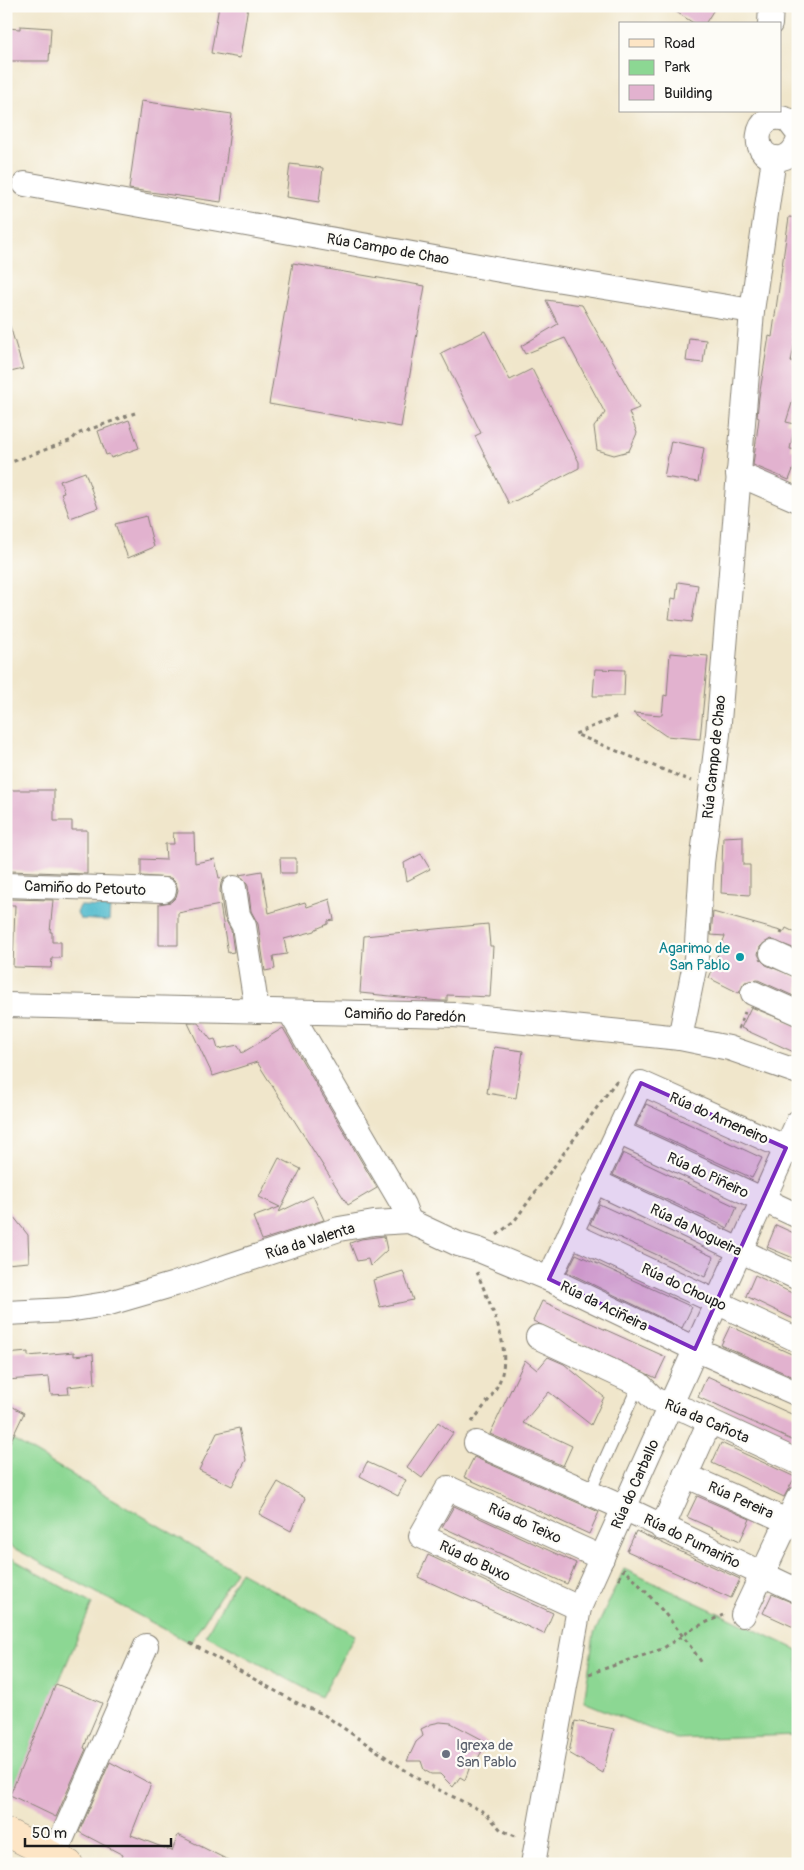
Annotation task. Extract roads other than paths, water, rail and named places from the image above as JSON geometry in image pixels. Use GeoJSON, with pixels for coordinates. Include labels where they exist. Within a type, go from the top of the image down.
{"type":"FeatureCollection","features":[{"type":"Feature","properties":{"kind":"main road"},"geometry":{"type":"LineString","coordinates":[[6,1832],[62,1860]]}},
{"type":"Feature","properties":{"kind":"street"},"geometry":{"type":"LineString","coordinates":[[770,22],[772,6]]}},
{"type":"Feature","properties":{"kind":"street"},"geometry":{"type":"LineString","coordinates":[[770,115],[788,120],[797,143],[787,157],[774,158],[763,151],[758,140],[761,128],[770,115]]}},
{"type":"Feature","properties":{"kind":"street","name":"Rúa Campo de Chao"},"geometry":{"type":"LineString","coordinates":[[680,1038],[696,959],[702,863],[715,765],[752,311],[774,158]]}},
{"type":"Feature","properties":{"kind":"street","name":"Rúa Campo de Chao"},"geometry":{"type":"LineString","coordinates":[[25,184],[516,272],[752,311]]}},
{"type":"Feature","properties":{"kind":"street"},"geometry":{"type":"LineString","coordinates":[[738,474],[798,500]]}},
{"type":"Feature","properties":{"kind":"street","name":"Camiño do Petouto"},"geometry":{"type":"LineString","coordinates":[[6,885],[164,890]]}},
{"type":"Feature","properties":{"kind":"street"},"geometry":{"type":"LineString","coordinates":[[234,888],[238,915],[244,926],[257,1011]]}},
{"type":"Feature","properties":{"kind":"street"},"geometry":{"type":"LineString","coordinates":[[772,953],[798,965]]}},
{"type":"Feature","properties":{"kind":"street"},"geometry":{"type":"LineString","coordinates":[[753,994],[798,1013]]}},
{"type":"Feature","properties":{"kind":"street","name":"Camiño do Paredón"},"geometry":{"type":"LineString","coordinates":[[6,1005],[455,1015],[680,1038],[730,1048],[798,1072]]}},
{"type":"Feature","properties":{"kind":"street"},"geometry":{"type":"LineString","coordinates":[[290,1012],[403,1205],[409,1221]]}},
{"type":"Feature","properties":{"kind":"street","name":"Rúa do Ameneiro"},"geometry":{"type":"LineString","coordinates":[[618,1132],[630,1080],[792,1151]]}},
{"type":"Feature","properties":{"kind":"street","name":"Rúa do Carballo"},"geometry":{"type":"LineString","coordinates":[[535,1853],[580,1608],[762,1201],[792,1151],[798,1122]]}},
{"type":"Feature","properties":{"kind":"street"},"geometry":{"type":"LineString","coordinates":[[550,1279],[618,1132]]}},
{"type":"Feature","properties":{"kind":"street","name":"Rúa do Piñeiro"},"geometry":{"type":"LineString","coordinates":[[618,1132],[762,1201],[798,1216]]}},
{"type":"Feature","properties":{"kind":"street","name":"Rúa da Nogueira"},"geometry":{"type":"LineString","coordinates":[[594,1181],[739,1252],[798,1278]]}},
{"type":"Feature","properties":{"kind":"street","name":"Rúa da Aciñeira"},"geometry":{"type":"LineString","coordinates":[[409,1221],[550,1279],[695,1349],[798,1394]]}},
{"type":"Feature","properties":{"kind":"street","name":"Rúa da Valenta"},"geometry":{"type":"LineString","coordinates":[[6,1312],[68,1310],[106,1304],[175,1284],[339,1229],[374,1223],[409,1221]]}},
{"type":"Feature","properties":{"kind":"street","name":"Rúa do Choupo"},"geometry":{"type":"LineString","coordinates":[[570,1234],[798,1340]]}},
{"type":"Feature","properties":{"kind":"street","name":"Rúa da Cañota"},"geometry":{"type":"LineString","coordinates":[[538,1338],[639,1384],[655,1400],[710,1421],[798,1462]]}},
{"type":"Feature","properties":{"kind":"street"},"geometry":{"type":"LineString","coordinates":[[662,1528],[710,1421]]}},
{"type":"Feature","properties":{"kind":"street","name":"Rúa do Pumariño"},"geometry":{"type":"LineString","coordinates":[[473,1434],[589,1494],[624,1508],[662,1528],[798,1591]]}},
{"type":"Feature","properties":{"kind":"street","name":"Rúa Pereira"},"geometry":{"type":"LineString","coordinates":[[685,1475],[793,1523]]}},
{"type":"Feature","properties":{"kind":"street","name":"Rúa do Teixo"},"geometry":{"type":"LineString","coordinates":[[448,1488],[602,1558]]}},
{"type":"Feature","properties":{"kind":"street","name":"Rúa do Buxo"},"geometry":{"type":"LineString","coordinates":[[448,1488],[421,1536],[580,1608]]}},
{"type":"Feature","properties":{"kind":"street"},"geometry":{"type":"LineString","coordinates":[[743,1615],[762,1575],[793,1523],[798,1499]]}},
{"type":"Feature","properties":{"kind":"street"},"geometry":{"type":"LineString","coordinates":[[62,1860],[146,1646]]}},
{"type":"Feature","properties":{"kind":"lane"},"geometry":{"type":"LineString","coordinates":[[589,1494],[639,1384]]}},
{"type":"Feature","properties":{"kind":"water"},"geometry":{"type":"Polygon","coordinates":[[[80,906],[110,907],[109,921],[80,919],[77,913],[80,906]]]}},
{"type":"Feature","properties":{"kind":"place","name":"Agarimo de San Pablo"},"geometry":{"type":"Point","coordinates":[740,957]}},
{"type":"Feature","properties":{"kind":"place","name":"Igrexa de San Pablo"},"geometry":{"type":"Point","coordinates":[446,1754]}}]}
